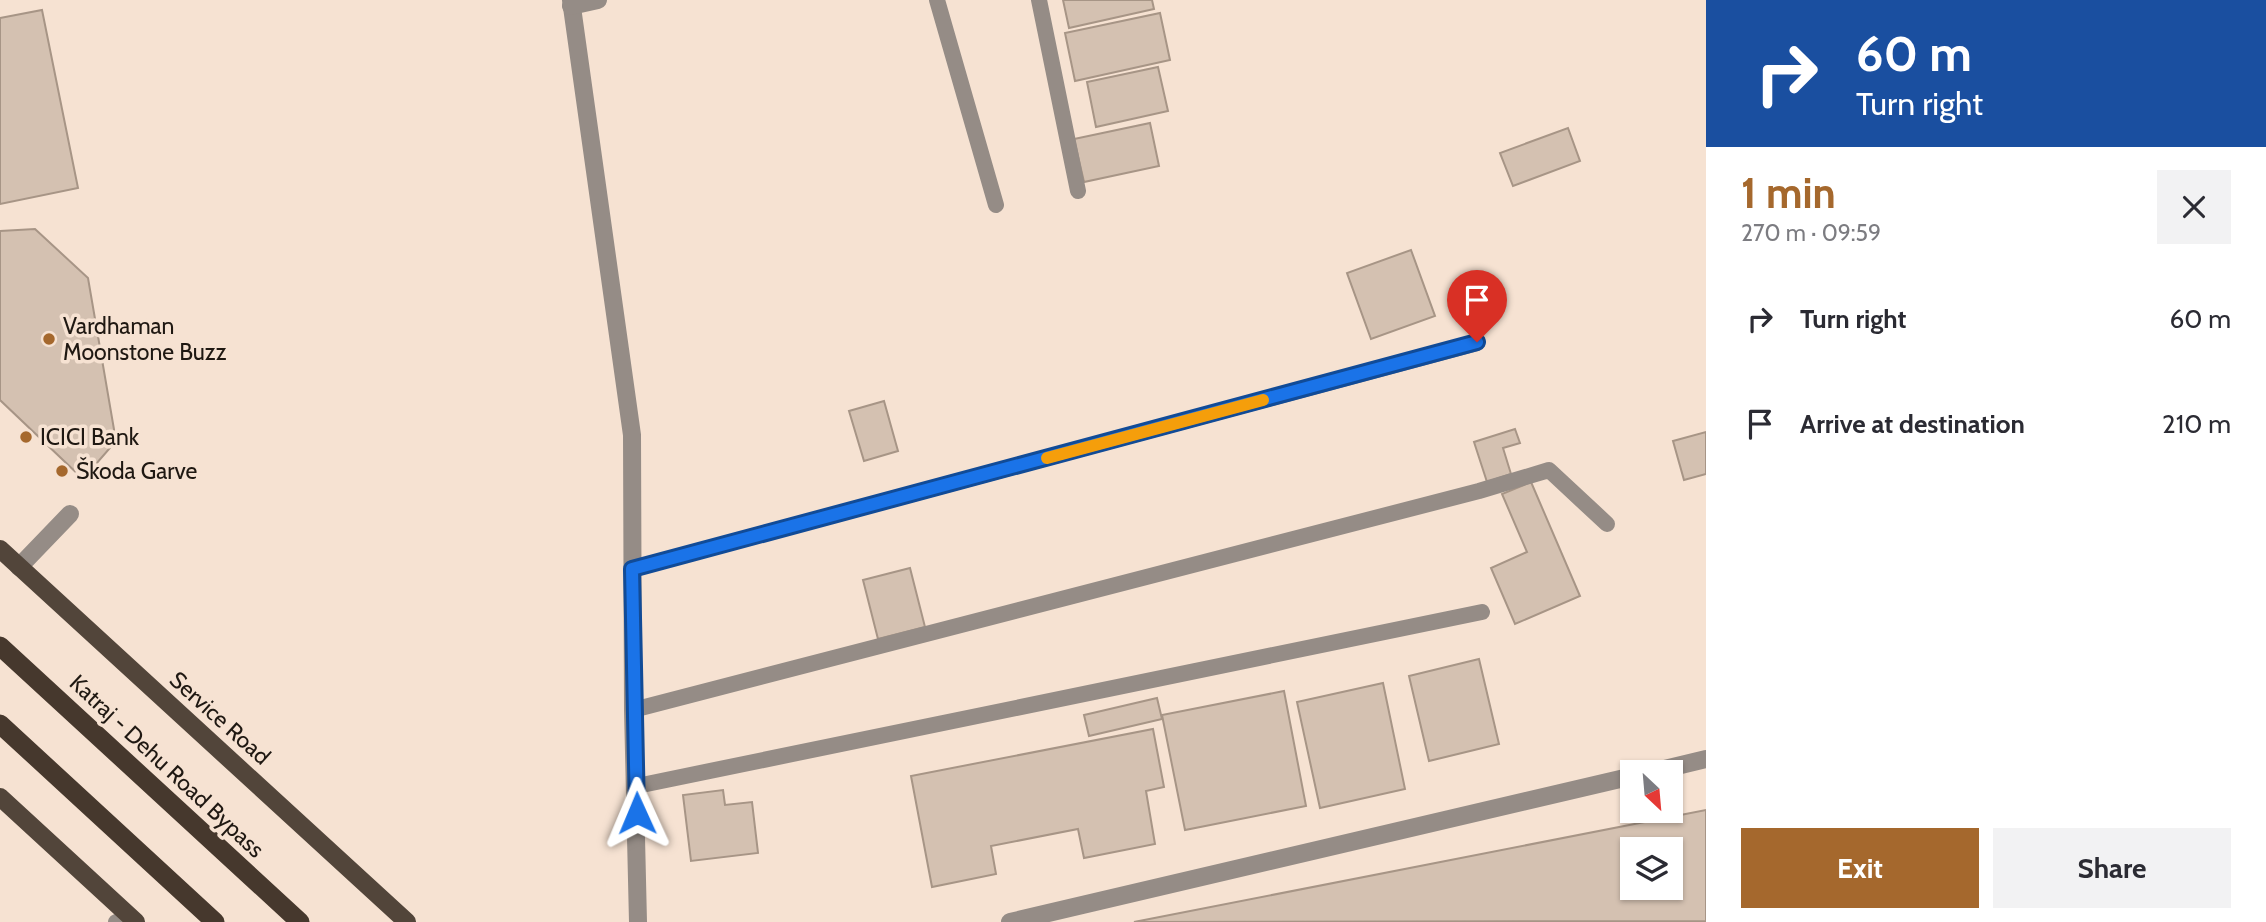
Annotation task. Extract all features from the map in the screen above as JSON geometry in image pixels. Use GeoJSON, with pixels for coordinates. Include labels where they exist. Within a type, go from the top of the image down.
{"type":"FeatureCollection","features":[{"type":"Feature","properties":{"kind":"highway","name":"Katraj - Dehu Road Bypass"},"geometry":{"type":"LineString","coordinates":[[0,646],[300,922]]}},
{"type":"Feature","properties":{"kind":"highway"},"geometry":{"type":"LineString","coordinates":[[0,724],[215,922]]}},
{"type":"Feature","properties":{"kind":"main road","name":"Service Road"},"geometry":{"type":"LineString","coordinates":[[0,549],[407,922]]}},
{"type":"Feature","properties":{"kind":"main road"},"geometry":{"type":"LineString","coordinates":[[0,797],[128,920]]}},
{"type":"Feature","properties":{"kind":"street"},"geometry":{"type":"LineString","coordinates":[[598,0],[571,3],[632,435],[633,710],[637,786],[638,922]]}},
{"type":"Feature","properties":{"kind":"street"},"geometry":{"type":"LineString","coordinates":[[19,567],[70,514]]}},
{"type":"Feature","properties":{"kind":"street"},"geometry":{"type":"LineString","coordinates":[[1684,764],[1706,759]]}},
{"type":"Feature","properties":{"kind":"street"},"geometry":{"type":"LineString","coordinates":[[1010,922],[1620,779]]}},
{"type":"Feature","properties":{"kind":"lane"},"geometry":{"type":"LineString","coordinates":[[937,0],[996,205]]}},
{"type":"Feature","properties":{"kind":"lane"},"geometry":{"type":"LineString","coordinates":[[1039,0],[1078,191]]}},
{"type":"Feature","properties":{"kind":"lane"},"geometry":{"type":"LineString","coordinates":[[632,569],[1477,342]]}},
{"type":"Feature","properties":{"kind":"lane"},"geometry":{"type":"LineString","coordinates":[[633,710],[1479,491],[1549,470],[1607,524]]}},
{"type":"Feature","properties":{"kind":"lane"},"geometry":{"type":"LineString","coordinates":[[637,786],[1482,612]]}},
{"type":"Feature","properties":{"kind":"building"},"geometry":{"type":"Polygon","coordinates":[[[1063,0],[1152,0],[1154,9],[1069,28],[1063,0]]]}},
{"type":"Feature","properties":{"kind":"building"},"geometry":{"type":"Polygon","coordinates":[[[42,10],[78,188],[0,204],[0,18],[42,10]]]}},
{"type":"Feature","properties":{"kind":"building"},"geometry":{"type":"Polygon","coordinates":[[[1160,13],[1170,60],[1075,81],[1065,33],[1160,13]]]}},
{"type":"Feature","properties":{"kind":"building"},"geometry":{"type":"Polygon","coordinates":[[[1158,67],[1168,111],[1096,127],[1087,82],[1158,67]]]}},
{"type":"Feature","properties":{"kind":"building"},"geometry":{"type":"Polygon","coordinates":[[[1150,123],[1159,166],[1084,182],[1074,139],[1150,123]]]}},
{"type":"Feature","properties":{"kind":"building"},"geometry":{"type":"Polygon","coordinates":[[[1568,128],[1580,161],[1513,186],[1500,153],[1568,128]]]}},
{"type":"Feature","properties":{"kind":"building","name":"Vardhaman Moonstone Buzz"},"geometry":{"type":"Polygon","coordinates":[[[35,229],[88,278],[116,441],[83,479],[0,400],[0,231],[35,229]]]}},
{"type":"Feature","properties":{"kind":"building"},"geometry":{"type":"Polygon","coordinates":[[[1411,250],[1435,316],[1371,339],[1347,273],[1411,250]]]}},
{"type":"Feature","properties":{"kind":"building"},"geometry":{"type":"Polygon","coordinates":[[[884,401],[898,451],[864,461],[849,411],[884,401]]]}},
{"type":"Feature","properties":{"kind":"building"},"geometry":{"type":"Polygon","coordinates":[[[1515,429],[1520,443],[1503,448],[1511,474],[1487,482],[1474,442],[1515,429]]]}},
{"type":"Feature","properties":{"kind":"building"},"geometry":{"type":"Polygon","coordinates":[[[1706,432],[1706,474],[1684,480],[1673,441],[1706,432]]]}},
{"type":"Feature","properties":{"kind":"building"},"geometry":{"type":"Polygon","coordinates":[[[1531,482],[1580,596],[1515,624],[1491,568],[1527,552],[1502,494],[1531,482]]]}},
{"type":"Feature","properties":{"kind":"building"},"geometry":{"type":"Polygon","coordinates":[[[910,568],[925,627],[878,639],[863,580],[910,568]]]}},
{"type":"Feature","properties":{"kind":"building"},"geometry":{"type":"Polygon","coordinates":[[[1479,659],[1499,744],[1429,761],[1409,676],[1479,659]]]}},
{"type":"Feature","properties":{"kind":"building"},"geometry":{"type":"Polygon","coordinates":[[[1383,683],[1405,789],[1320,808],[1297,702],[1383,683]]]}},
{"type":"Feature","properties":{"kind":"building"},"geometry":{"type":"Polygon","coordinates":[[[1284,691],[1306,806],[1185,830],[1162,715],[1284,691]]]}},
{"type":"Feature","properties":{"kind":"building"},"geometry":{"type":"Polygon","coordinates":[[[1157,698],[1162,719],[1089,736],[1084,715],[1157,698]]]}},
{"type":"Feature","properties":{"kind":"building"},"geometry":{"type":"Polygon","coordinates":[[[1153,729],[1164,787],[1146,791],[1155,844],[1084,858],[1078,829],[991,846],[996,874],[932,887],[911,776],[1153,729]]]}},
{"type":"Feature","properties":{"kind":"building"},"geometry":{"type":"Polygon","coordinates":[[[723,790],[725,805],[752,802],[758,853],[691,861],[683,795],[723,790]]]}},
{"type":"Feature","properties":{"kind":"building"},"geometry":{"type":"Polygon","coordinates":[[[1706,810],[1706,921],[1134,922],[1640,823],[1683,823],[1684,814],[1706,810]]]}},
{"type":"Feature","properties":{"kind":"slow traffic"},"geometry":{"type":"LineString","coordinates":[[1047,458],[1263,400]]}},
{"type":"Feature","properties":{"kind":"place","name":"Vardhaman Moonstone Buzz"},"geometry":{"type":"Point","coordinates":[49,339]}},
{"type":"Feature","properties":{"kind":"place","name":"ICICI Bank"},"geometry":{"type":"Point","coordinates":[26,437]}},
{"type":"Feature","properties":{"kind":"place","name":"Škoda Garve"},"geometry":{"type":"Point","coordinates":[62,471]}},
{"type":"Feature","properties":{"kind":"route"},"geometry":{"type":"LineString","coordinates":[[637,813],[632,569],[1477,342]]}}]}
